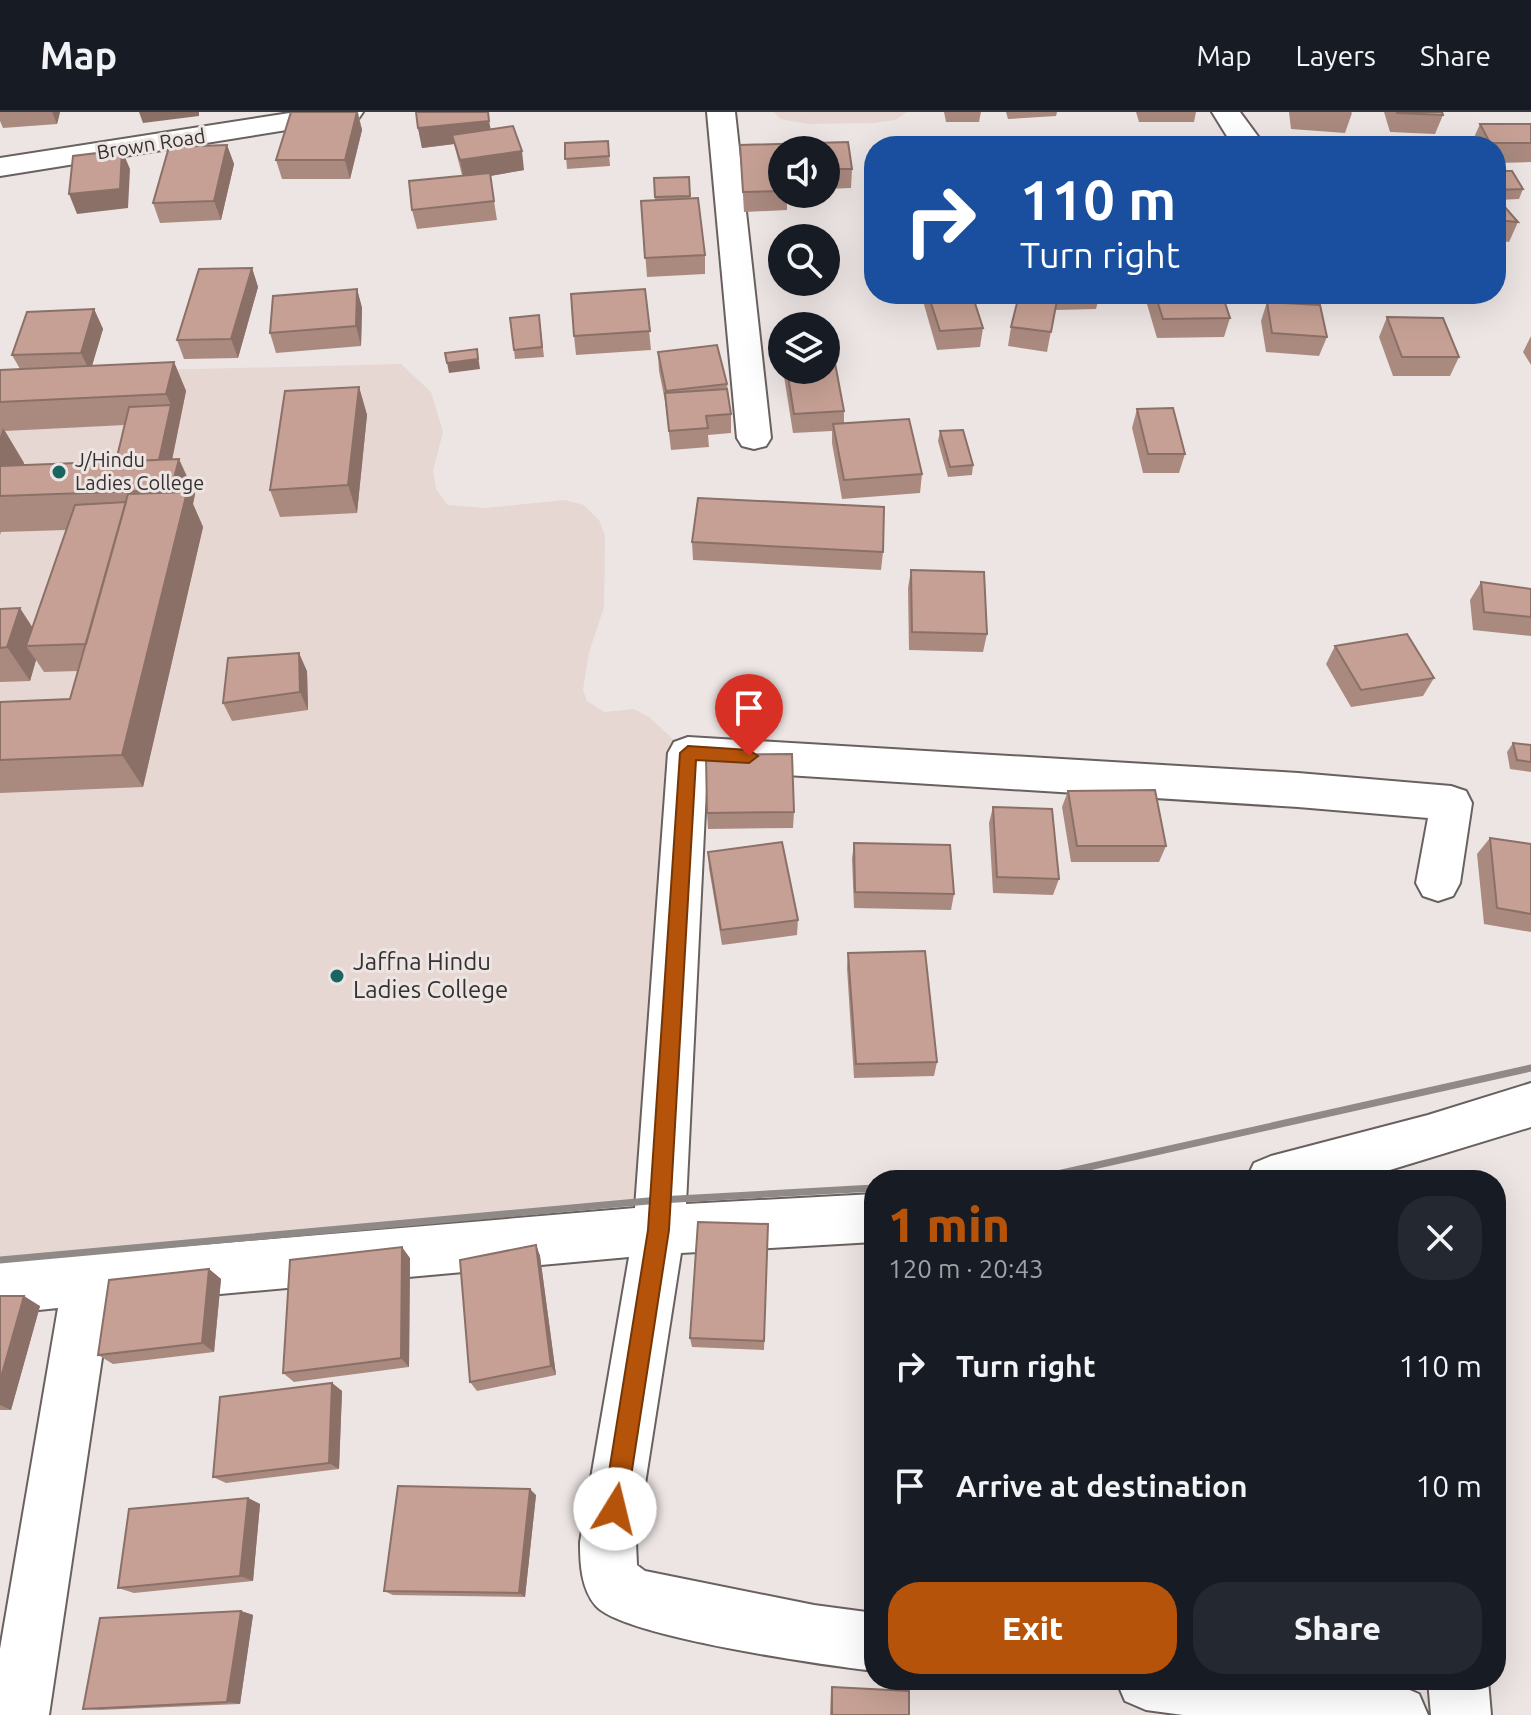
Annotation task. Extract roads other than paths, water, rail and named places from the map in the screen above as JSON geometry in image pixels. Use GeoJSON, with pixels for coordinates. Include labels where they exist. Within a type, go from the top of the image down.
{"type":"FeatureCollection","features":[{"type":"Feature","properties":{"kind":"street","name":"Brown Road"},"geometry":{"type":"LineString","coordinates":[[0,167],[349,112]]}},
{"type":"Feature","properties":{"kind":"street"},"geometry":{"type":"LineString","coordinates":[[721,112],[754,438]]}},
{"type":"Feature","properties":{"kind":"street"},"geometry":{"type":"LineString","coordinates":[[1226,112],[1241,136]]}},
{"type":"Feature","properties":{"kind":"street"},"geometry":{"type":"LineString","coordinates":[[864,1641],[814,1634],[638,1599],[618,1590],[609,1573],[608,1542],[659,1230],[688,753],[1298,790],[1451,803],[1438,883]]}},
{"type":"Feature","properties":{"kind":"street"},"geometry":{"type":"LineString","coordinates":[[1308,1170],[1428,1138],[1531,1105]]}},
{"type":"Feature","properties":{"kind":"street"},"geometry":{"type":"LineString","coordinates":[[0,1288],[659,1230],[864,1219]]}},
{"type":"Feature","properties":{"kind":"street"},"geometry":{"type":"LineString","coordinates":[[19,1715],[88,1281]]}},
{"type":"Feature","properties":{"kind":"street"},"geometry":{"type":"LineString","coordinates":[[1218,1690],[1398,1715]]}},
{"type":"Feature","properties":{"kind":"street"},"geometry":{"type":"LineString","coordinates":[[1459,1690],[1461,1715]]}},
{"type":"Feature","properties":{"kind":"railway"},"geometry":{"type":"LineString","coordinates":[[1075,1170],[1531,1068]]}},
{"type":"Feature","properties":{"kind":"railway"},"geometry":{"type":"LineString","coordinates":[[0,1260],[659,1200],[864,1189]]}},
{"type":"Feature","properties":{"kind":"place","name":"J/Hindu Ladies College"},"geometry":{"type":"Point","coordinates":[59,472]}},
{"type":"Feature","properties":{"kind":"place","name":"Jaffna Hindu Ladies College"},"geometry":{"type":"Point","coordinates":[337,976]}}]}
